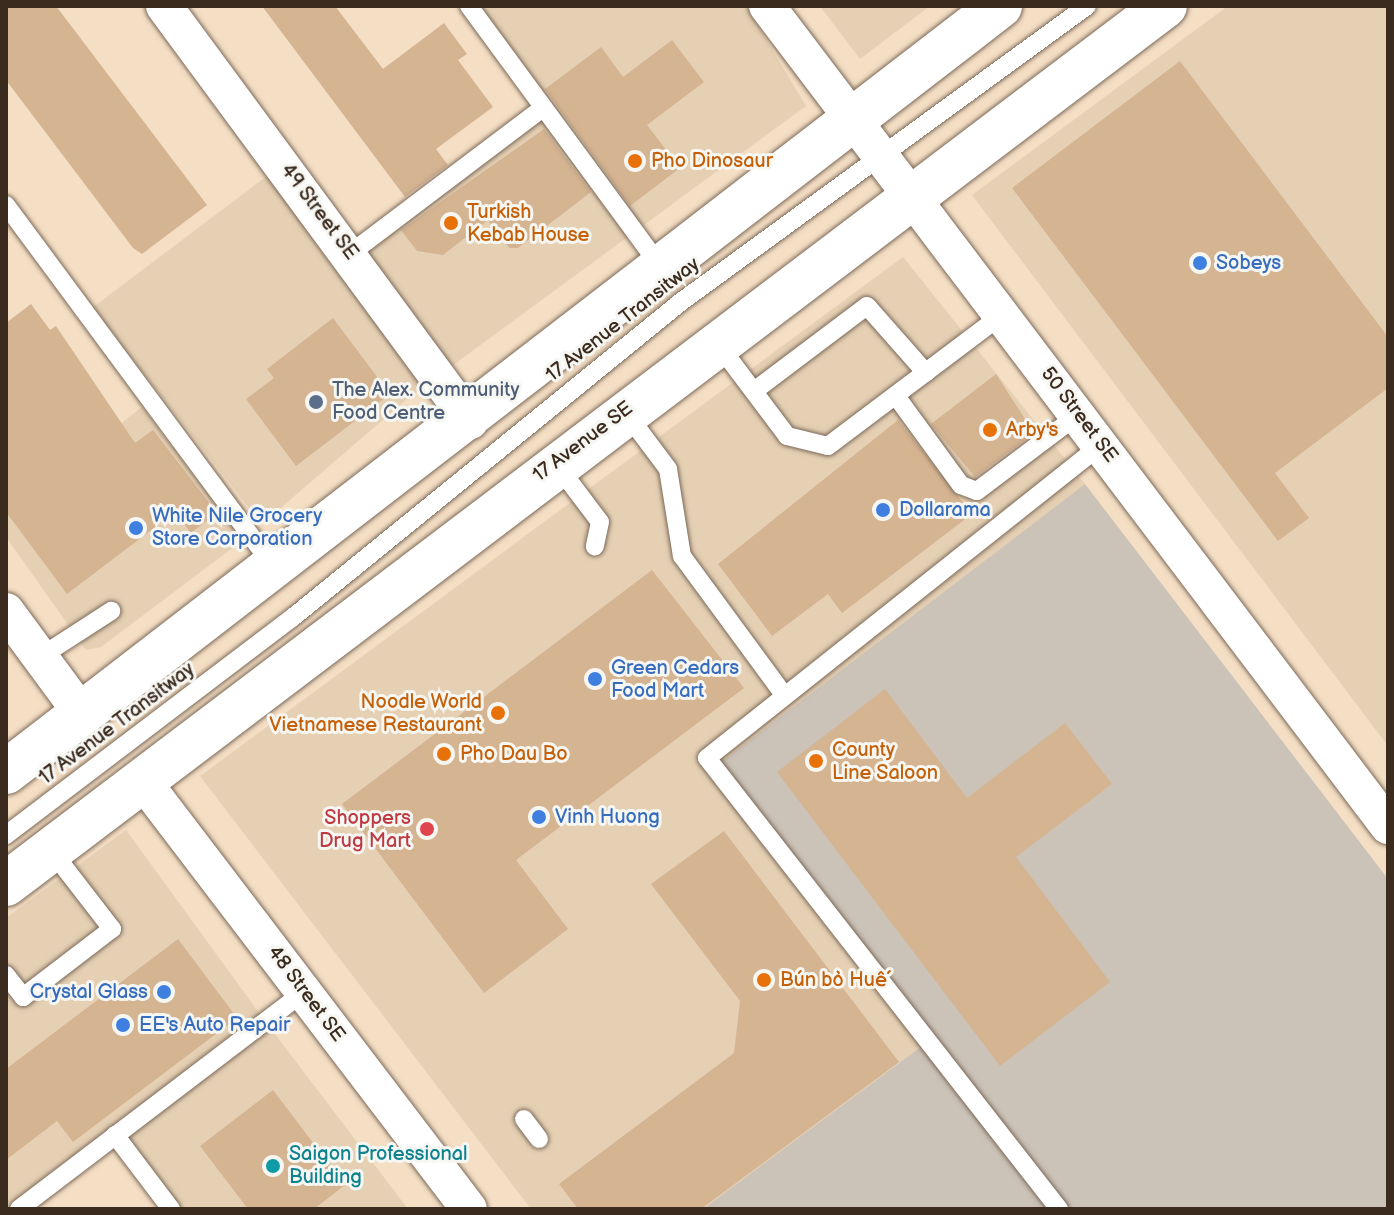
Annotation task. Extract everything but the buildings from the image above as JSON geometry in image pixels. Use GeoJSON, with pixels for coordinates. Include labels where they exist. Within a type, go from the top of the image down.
{"type":"FeatureCollection","features":[{"type":"Feature","properties":{"kind":"main road"},"geometry":{"type":"LineString","coordinates":[[6,772],[470,421],[659,265],[1000,6]]}},
{"type":"Feature","properties":{"kind":"main road","name":"17 Avenue SE"},"geometry":{"type":"LineString","coordinates":[[6,884],[556,463],[1165,6]]}},
{"type":"Feature","properties":{"kind":"street","name":"49 Street SE"},"geometry":{"type":"LineString","coordinates":[[164,6],[351,253],[470,421]]}},
{"type":"Feature","properties":{"kind":"street","name":"50 Street SE"},"geometry":{"type":"LineString","coordinates":[[767,6],[1388,826]]}},
{"type":"Feature","properties":{"kind":"street"},"geometry":{"type":"LineString","coordinates":[[6,611],[82,714]]}},
{"type":"Feature","properties":{"kind":"street","name":"48 Street SE"},"geometry":{"type":"LineString","coordinates":[[142,780],[469,1209]]}},
{"type":"Feature","properties":{"kind":"lane"},"geometry":{"type":"LineString","coordinates":[[469,6],[659,265]]}},
{"type":"Feature","properties":{"kind":"lane","name":"17 Avenue Transitway"},"geometry":{"type":"LineString","coordinates":[[6,835],[292,618],[620,349],[1087,6]]}},
{"type":"Feature","properties":{"kind":"lane","name":"17 Avenue Transitway"},"geometry":{"type":"LineString","coordinates":[[1052,33],[1100,6]]}},
{"type":"Feature","properties":{"kind":"lane"},"geometry":{"type":"LineString","coordinates":[[351,253],[543,108]]}},
{"type":"Feature","properties":{"kind":"lane"},"geometry":{"type":"LineString","coordinates":[[6,205],[276,569]]}},
{"type":"Feature","properties":{"kind":"lane"},"geometry":{"type":"LineString","coordinates":[[754,391],[867,306],[926,373]]}},
{"type":"Feature","properties":{"kind":"lane"},"geometry":{"type":"LineString","coordinates":[[716,342],[787,436],[828,446],[1002,315]]}},
{"type":"Feature","properties":{"kind":"lane"},"geometry":{"type":"LineString","coordinates":[[896,396],[961,485],[977,491],[1078,415]]}},
{"type":"Feature","properties":{"kind":"lane"},"geometry":{"type":"LineString","coordinates":[[625,411],[668,469],[682,556],[782,692]]}},
{"type":"Feature","properties":{"kind":"lane"},"geometry":{"type":"LineString","coordinates":[[1059,1209],[707,758],[782,692],[1101,445]]}},
{"type":"Feature","properties":{"kind":"lane"},"geometry":{"type":"LineString","coordinates":[[556,463],[600,522],[595,546]]}},
{"type":"Feature","properties":{"kind":"lane"},"geometry":{"type":"LineString","coordinates":[[40,657],[111,611]]}},
{"type":"Feature","properties":{"kind":"lane"},"geometry":{"type":"LineString","coordinates":[[6,975],[23,997],[112,929],[51,850]]}},
{"type":"Feature","properties":{"kind":"lane"},"geometry":{"type":"LineString","coordinates":[[19,1209],[305,991]]}},
{"type":"Feature","properties":{"kind":"lane"},"geometry":{"type":"LineString","coordinates":[[524,1119],[539,1139]]}},
{"type":"Feature","properties":{"kind":"lane"},"geometry":{"type":"LineString","coordinates":[[115,1135],[171,1209]]}},
{"type":"Feature","properties":{"kind":"shaded area"},"geometry":{"type":"Polygon","coordinates":[[[469,6],[746,6],[806,106],[407,399],[262,524],[92,308],[283,164],[351,253],[543,109],[469,6]]]}},
{"type":"Feature","properties":{"kind":"shaded area"},"geometry":{"type":"Polygon","coordinates":[[[820,6],[930,6],[860,59],[820,6]]]}},
{"type":"Feature","properties":{"kind":"shaded area"},"geometry":{"type":"Polygon","coordinates":[[[1228,6],[1388,6],[1388,746],[972,195],[1228,6]]]}},
{"type":"Feature","properties":{"kind":"shaded area"},"geometry":{"type":"Polygon","coordinates":[[[903,257],[1085,484],[773,723],[922,1046],[703,1209],[531,1209],[200,776],[903,257]]]}},
{"type":"Feature","properties":{"kind":"shaded area"},"geometry":{"type":"Polygon","coordinates":[[[142,407],[243,540],[101,647],[86,650],[6,537],[6,513],[142,407]]]}},
{"type":"Feature","properties":{"kind":"shaded area"},"geometry":{"type":"Polygon","coordinates":[[[1085,484],[1388,879],[1388,1209],[703,1209],[922,1046],[711,770],[1085,484]]]}},
{"type":"Feature","properties":{"kind":"shaded area"},"geometry":{"type":"Polygon","coordinates":[[[126,830],[265,1021],[408,1209],[171,1209],[115,1135],[19,1209],[6,1209],[6,918],[126,830]]]}},
{"type":"Feature","properties":{"kind":"place","name":"Pho Dinosaur"},"geometry":{"type":"Point","coordinates":[635,161]}},
{"type":"Feature","properties":{"kind":"place","name":"Turkish Kebab House"},"geometry":{"type":"Point","coordinates":[451,223]}},
{"type":"Feature","properties":{"kind":"place","name":"Sobeys"},"geometry":{"type":"Point","coordinates":[1200,263]}},
{"type":"Feature","properties":{"kind":"place","name":"The Alex. Community Food Centre"},"geometry":{"type":"Point","coordinates":[316,402]}},
{"type":"Feature","properties":{"kind":"place","name":"Arby's"},"geometry":{"type":"Point","coordinates":[990,430]}},
{"type":"Feature","properties":{"kind":"place","name":"Dollarama"},"geometry":{"type":"Point","coordinates":[883,510]}},
{"type":"Feature","properties":{"kind":"place","name":"White Nile Grocery Store Corporation"},"geometry":{"type":"Point","coordinates":[136,528]}},
{"type":"Feature","properties":{"kind":"place","name":"Green Cedars Food Mart"},"geometry":{"type":"Point","coordinates":[595,679]}},
{"type":"Feature","properties":{"kind":"place","name":"Noodle World Vietnamese Restaurant"},"geometry":{"type":"Point","coordinates":[498,713]}},
{"type":"Feature","properties":{"kind":"place","name":"Pho Dau Bo"},"geometry":{"type":"Point","coordinates":[444,754]}},
{"type":"Feature","properties":{"kind":"place","name":"County Line Saloon"},"geometry":{"type":"Point","coordinates":[816,761]}},
{"type":"Feature","properties":{"kind":"place","name":"Vinh Huong"},"geometry":{"type":"Point","coordinates":[539,817]}},
{"type":"Feature","properties":{"kind":"place","name":"Shoppers Drug Mart"},"geometry":{"type":"Point","coordinates":[427,829]}},
{"type":"Feature","properties":{"kind":"place","name":"Bún bò Huế"},"geometry":{"type":"Point","coordinates":[764,980]}},
{"type":"Feature","properties":{"kind":"place","name":"Crystal Glass"},"geometry":{"type":"Point","coordinates":[164,992]}},
{"type":"Feature","properties":{"kind":"place","name":"EE's Auto Repair"},"geometry":{"type":"Point","coordinates":[123,1025]}},
{"type":"Feature","properties":{"kind":"place","name":"Saigon Professional Building"},"geometry":{"type":"Point","coordinates":[273,1166]}}]}
